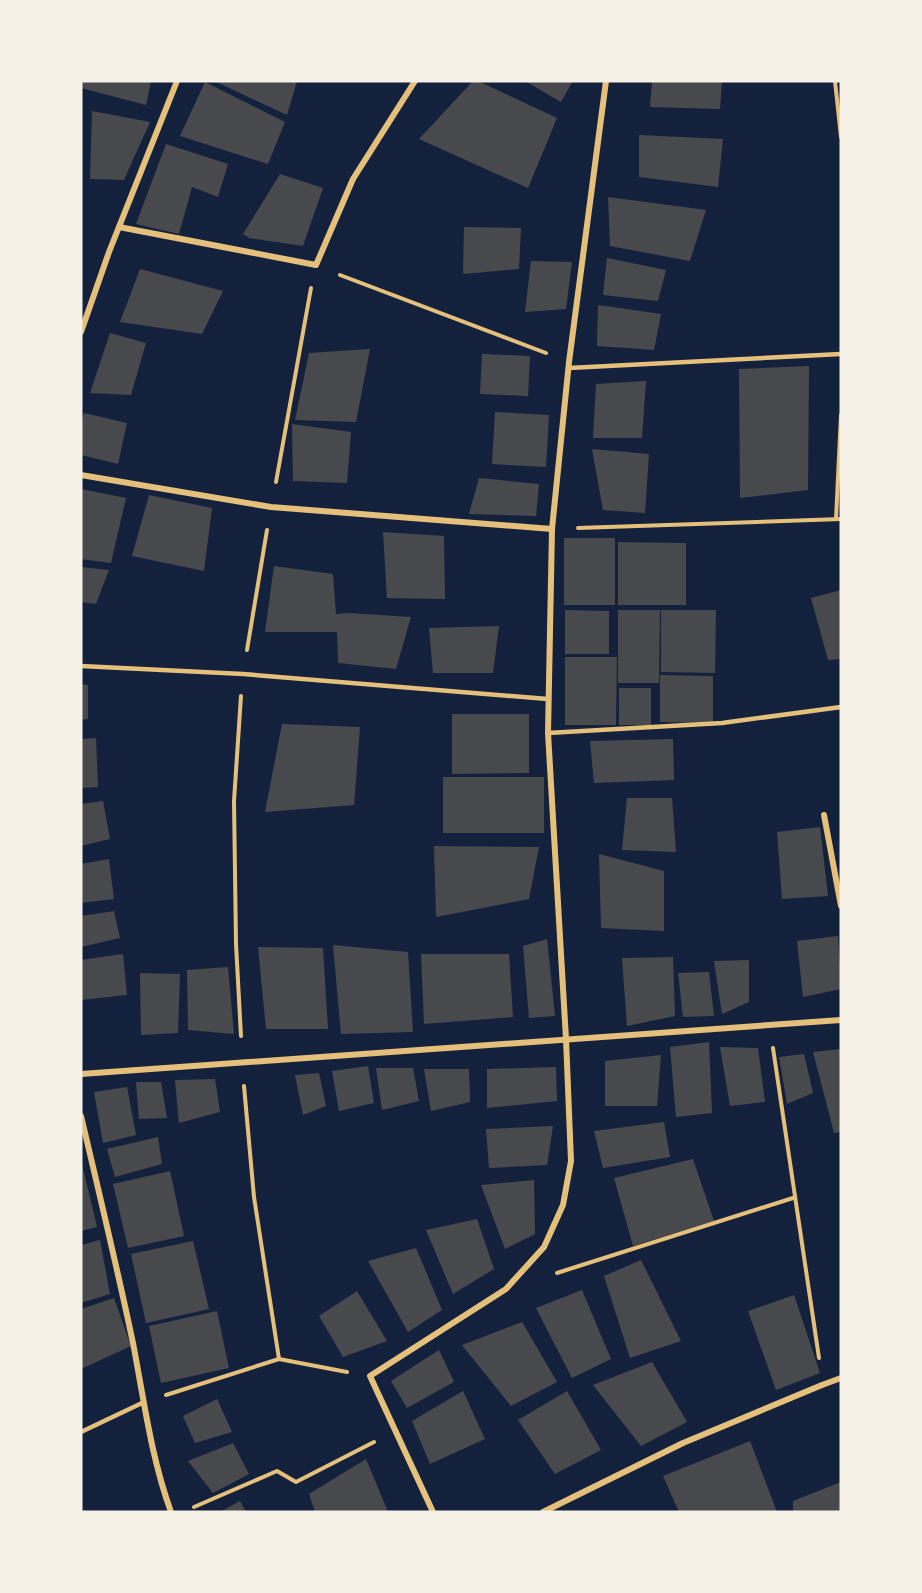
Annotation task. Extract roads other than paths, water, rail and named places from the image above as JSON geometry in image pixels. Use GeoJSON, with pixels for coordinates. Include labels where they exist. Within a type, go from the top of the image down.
{"type":"FeatureCollection","features":[{"type":"Feature","properties":{"kind":"street"},"geometry":{"type":"LineString","coordinates":[[81,332],[119,227],[177,81]]}},
{"type":"Feature","properties":{"kind":"street"},"geometry":{"type":"LineString","coordinates":[[119,227],[316,266],[353,179],[415,81]]}},
{"type":"Feature","properties":{"kind":"street"},"geometry":{"type":"LineString","coordinates":[[433,1512],[370,1376],[506,1289],[544,1247],[563,1205],[571,1161],[548,733],[552,529],[569,365],[606,81]]}},
{"type":"Feature","properties":{"kind":"street"},"geometry":{"type":"LineString","coordinates":[[81,475],[271,507],[552,529]]}},
{"type":"Feature","properties":{"kind":"street"},"geometry":{"type":"LineString","coordinates":[[824,815],[841,906]]}},
{"type":"Feature","properties":{"kind":"street"},"geometry":{"type":"LineString","coordinates":[[81,1074],[566,1039],[770,1027],[841,1020]]}},
{"type":"Feature","properties":{"kind":"street"},"geometry":{"type":"LineString","coordinates":[[81,1116],[131,1334],[142,1402],[160,1482],[171,1512]]}},
{"type":"Feature","properties":{"kind":"street"},"geometry":{"type":"LineString","coordinates":[[543,1512],[683,1443],[841,1378]]}},
{"type":"Feature","properties":{"kind":"lane"},"geometry":{"type":"LineString","coordinates":[[569,365],[841,354]]}},
{"type":"Feature","properties":{"kind":"lane"},"geometry":{"type":"LineString","coordinates":[[81,666],[243,674],[548,699]]}},
{"type":"Feature","properties":{"kind":"lane"},"geometry":{"type":"LineString","coordinates":[[548,733],[722,723],[841,707]]}},
{"type":"Feature","properties":{"kind":"lane"},"geometry":{"type":"LineString","coordinates":[[81,1432],[142,1402]]}}]}
